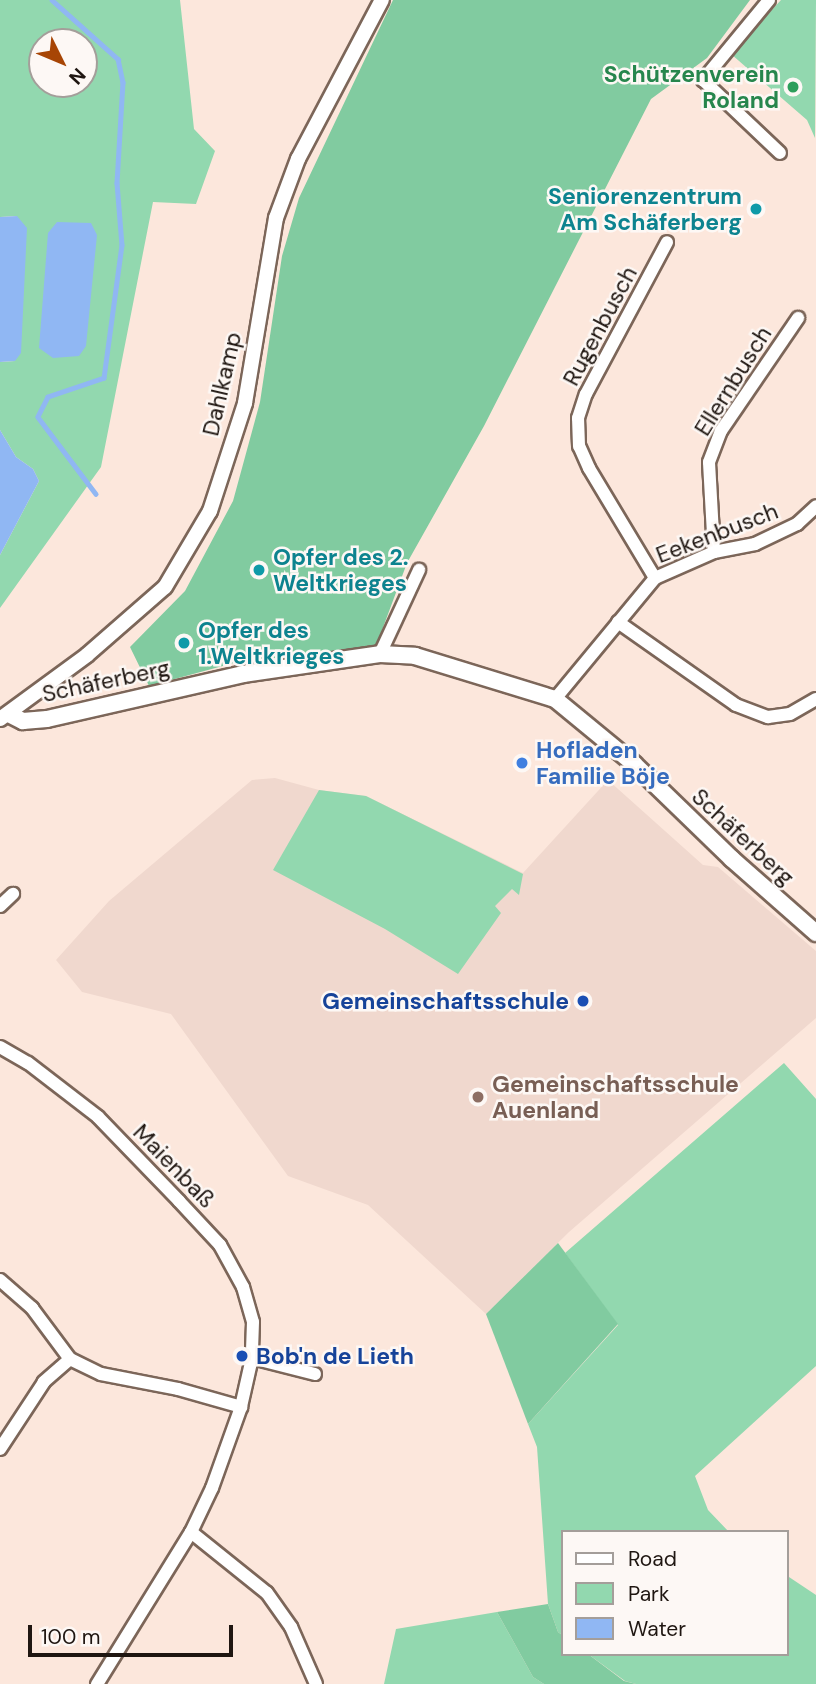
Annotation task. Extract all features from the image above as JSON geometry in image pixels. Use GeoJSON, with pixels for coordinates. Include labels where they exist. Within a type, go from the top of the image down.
{"type":"FeatureCollection","features":[{"type":"Feature","properties":{"kind":"main road","name":"Schäferberg"},"geometry":{"type":"LineString","coordinates":[[4,717],[23,721],[47,719],[243,674],[380,654],[415,656],[555,699],[634,764],[732,859],[816,933]]}},
{"type":"Feature","properties":{"kind":"street","name":"Dahlkamp"},"geometry":{"type":"LineString","coordinates":[[4,717],[87,655],[165,587],[210,511],[245,403],[276,218],[298,159],[382,0]]}},
{"type":"Feature","properties":{"kind":"street"},"geometry":{"type":"LineString","coordinates":[[769,0],[703,80],[780,153]]}},
{"type":"Feature","properties":{"kind":"street","name":"Rugenbusch"},"geometry":{"type":"LineString","coordinates":[[655,578],[585,460],[579,446],[578,418],[586,394],[667,242]]}},
{"type":"Feature","properties":{"kind":"street","name":"Ellernbusch"},"geometry":{"type":"LineString","coordinates":[[714,552],[709,462],[722,431],[798,318]]}},
{"type":"Feature","properties":{"kind":"street","name":"Eekenbusch"},"geometry":{"type":"LineString","coordinates":[[555,699],[655,578],[714,552],[755,544],[797,524],[816,506]]}},
{"type":"Feature","properties":{"kind":"street"},"geometry":{"type":"LineString","coordinates":[[380,654],[419,570]]}},
{"type":"Feature","properties":{"kind":"street"},"geometry":{"type":"LineString","coordinates":[[618,622],[736,705],[768,717],[790,714],[816,699]]}},
{"type":"Feature","properties":{"kind":"street"},"geometry":{"type":"LineString","coordinates":[[0,906],[13,894]]}},
{"type":"Feature","properties":{"kind":"street","name":"Maienbaß"},"geometry":{"type":"LineString","coordinates":[[0,1047],[28,1063],[98,1117],[220,1245],[243,1287],[253,1322],[252,1358],[241,1407],[212,1488],[191,1532],[97,1684]]}},
{"type":"Feature","properties":{"kind":"street"},"geometry":{"type":"LineString","coordinates":[[0,1280],[32,1308],[70,1359],[101,1374],[178,1389],[241,1407]]}},
{"type":"Feature","properties":{"kind":"street"},"geometry":{"type":"LineString","coordinates":[[252,1358],[315,1374]]}},
{"type":"Feature","properties":{"kind":"street"},"geometry":{"type":"LineString","coordinates":[[0,1449],[44,1382],[70,1359]]}},
{"type":"Feature","properties":{"kind":"street"},"geometry":{"type":"LineString","coordinates":[[191,1532],[267,1593],[291,1627],[316,1684]]}},
{"type":"Feature","properties":{"kind":"shaded area","name":"Gemeinschaftsschule Auenland"},"geometry":{"type":"Polygon","coordinates":[[[275,778],[319,790],[366,796],[523,873],[608,780],[703,865],[718,867],[816,951],[816,1018],[569,1232],[486,1314],[368,1205],[288,1176],[171,1014],[82,992],[56,960],[109,901],[252,780],[275,778]]]}},
{"type":"Feature","properties":{"kind":"green space"},"geometry":{"type":"Polygon","coordinates":[[[0,0],[180,0],[194,129],[215,151],[196,204],[153,202],[101,467],[0,608],[0,555],[39,481],[33,469],[16,457],[0,430],[0,362],[15,361],[17,216],[0,217],[0,0]]]}},
{"type":"Feature","properties":{"kind":"green space"},"geometry":{"type":"Polygon","coordinates":[[[393,0],[750,0],[707,58],[651,99],[484,426],[407,563],[375,649],[241,661],[149,686],[130,647],[185,591],[233,501],[260,402],[282,256],[299,198],[393,0]]]}},
{"type":"Feature","properties":{"kind":"green space","name":"Schützenverein Roland"},"geometry":{"type":"Polygon","coordinates":[[[781,0],[816,0],[815,138],[807,120],[731,54],[781,0]]]}},
{"type":"Feature","properties":{"kind":"green space"},"geometry":{"type":"Polygon","coordinates":[[[319,790],[366,796],[523,874],[519,895],[512,889],[495,906],[501,913],[458,974],[385,929],[273,870],[319,790]]]}},
{"type":"Feature","properties":{"kind":"green space"},"geometry":{"type":"Polygon","coordinates":[[[784,1063],[816,1099],[816,1366],[695,1476],[708,1510],[727,1530],[560,1530],[560,1634],[548,1604],[537,1447],[528,1424],[618,1325],[565,1253],[784,1063]]]}},
{"type":"Feature","properties":{"kind":"green space"},"geometry":{"type":"Polygon","coordinates":[[[558,1243],[618,1324],[528,1424],[486,1314],[558,1243]]]}},
{"type":"Feature","properties":{"kind":"green space"},"geometry":{"type":"Polygon","coordinates":[[[788,1576],[816,1595],[816,1684],[636,1684],[625,1681],[591,1656],[788,1656],[788,1576]]]}},
{"type":"Feature","properties":{"kind":"green space"},"geometry":{"type":"Polygon","coordinates":[[[548,1604],[560,1634],[560,1656],[591,1656],[624,1681],[636,1684],[544,1684],[533,1677],[497,1612],[548,1604]]]}},
{"type":"Feature","properties":{"kind":"green space"},"geometry":{"type":"Polygon","coordinates":[[[497,1612],[533,1677],[544,1684],[384,1684],[396,1629],[497,1612]]]}},
{"type":"Feature","properties":{"kind":"water"},"geometry":{"type":"Polygon","coordinates":[[[17,216],[27,228],[21,353],[15,361],[0,362],[0,217],[17,216]]]}},
{"type":"Feature","properties":{"kind":"water"},"geometry":{"type":"Polygon","coordinates":[[[57,222],[91,223],[97,235],[86,346],[79,356],[53,358],[39,348],[48,233],[57,222]]]}},
{"type":"Feature","properties":{"kind":"water"},"geometry":{"type":"Polygon","coordinates":[[[0,430],[16,457],[33,469],[39,481],[0,555],[0,430]]]}},
{"type":"Feature","properties":{"kind":"waterway"},"geometry":{"type":"LineString","coordinates":[[52,0],[118,59],[123,82],[117,183],[122,245],[104,378],[48,397],[38,417],[96,494]]}},
{"type":"Feature","properties":{"kind":"place","name":"Schützenverein Roland"},"geometry":{"type":"Point","coordinates":[793,87]}},
{"type":"Feature","properties":{"kind":"place","name":"Seniorenzentrum Am Schäferberg"},"geometry":{"type":"Point","coordinates":[756,209]}},
{"type":"Feature","properties":{"kind":"place","name":"Opfer des 2. Weltkrieges"},"geometry":{"type":"Point","coordinates":[259,570]}},
{"type":"Feature","properties":{"kind":"place","name":"Opfer des 1.Weltkrieges"},"geometry":{"type":"Point","coordinates":[184,643]}},
{"type":"Feature","properties":{"kind":"place","name":"Hofladen Familie Böje"},"geometry":{"type":"Point","coordinates":[522,763]}},
{"type":"Feature","properties":{"kind":"place","name":"Gemeinschaftsschule"},"geometry":{"type":"Point","coordinates":[583,1001]}},
{"type":"Feature","properties":{"kind":"place","name":"Gemeinschaftsschule Auenland"},"geometry":{"type":"Point","coordinates":[478,1097]}},
{"type":"Feature","properties":{"kind":"place","name":"Bob'n de Lieth"},"geometry":{"type":"Point","coordinates":[242,1356]}}]}
